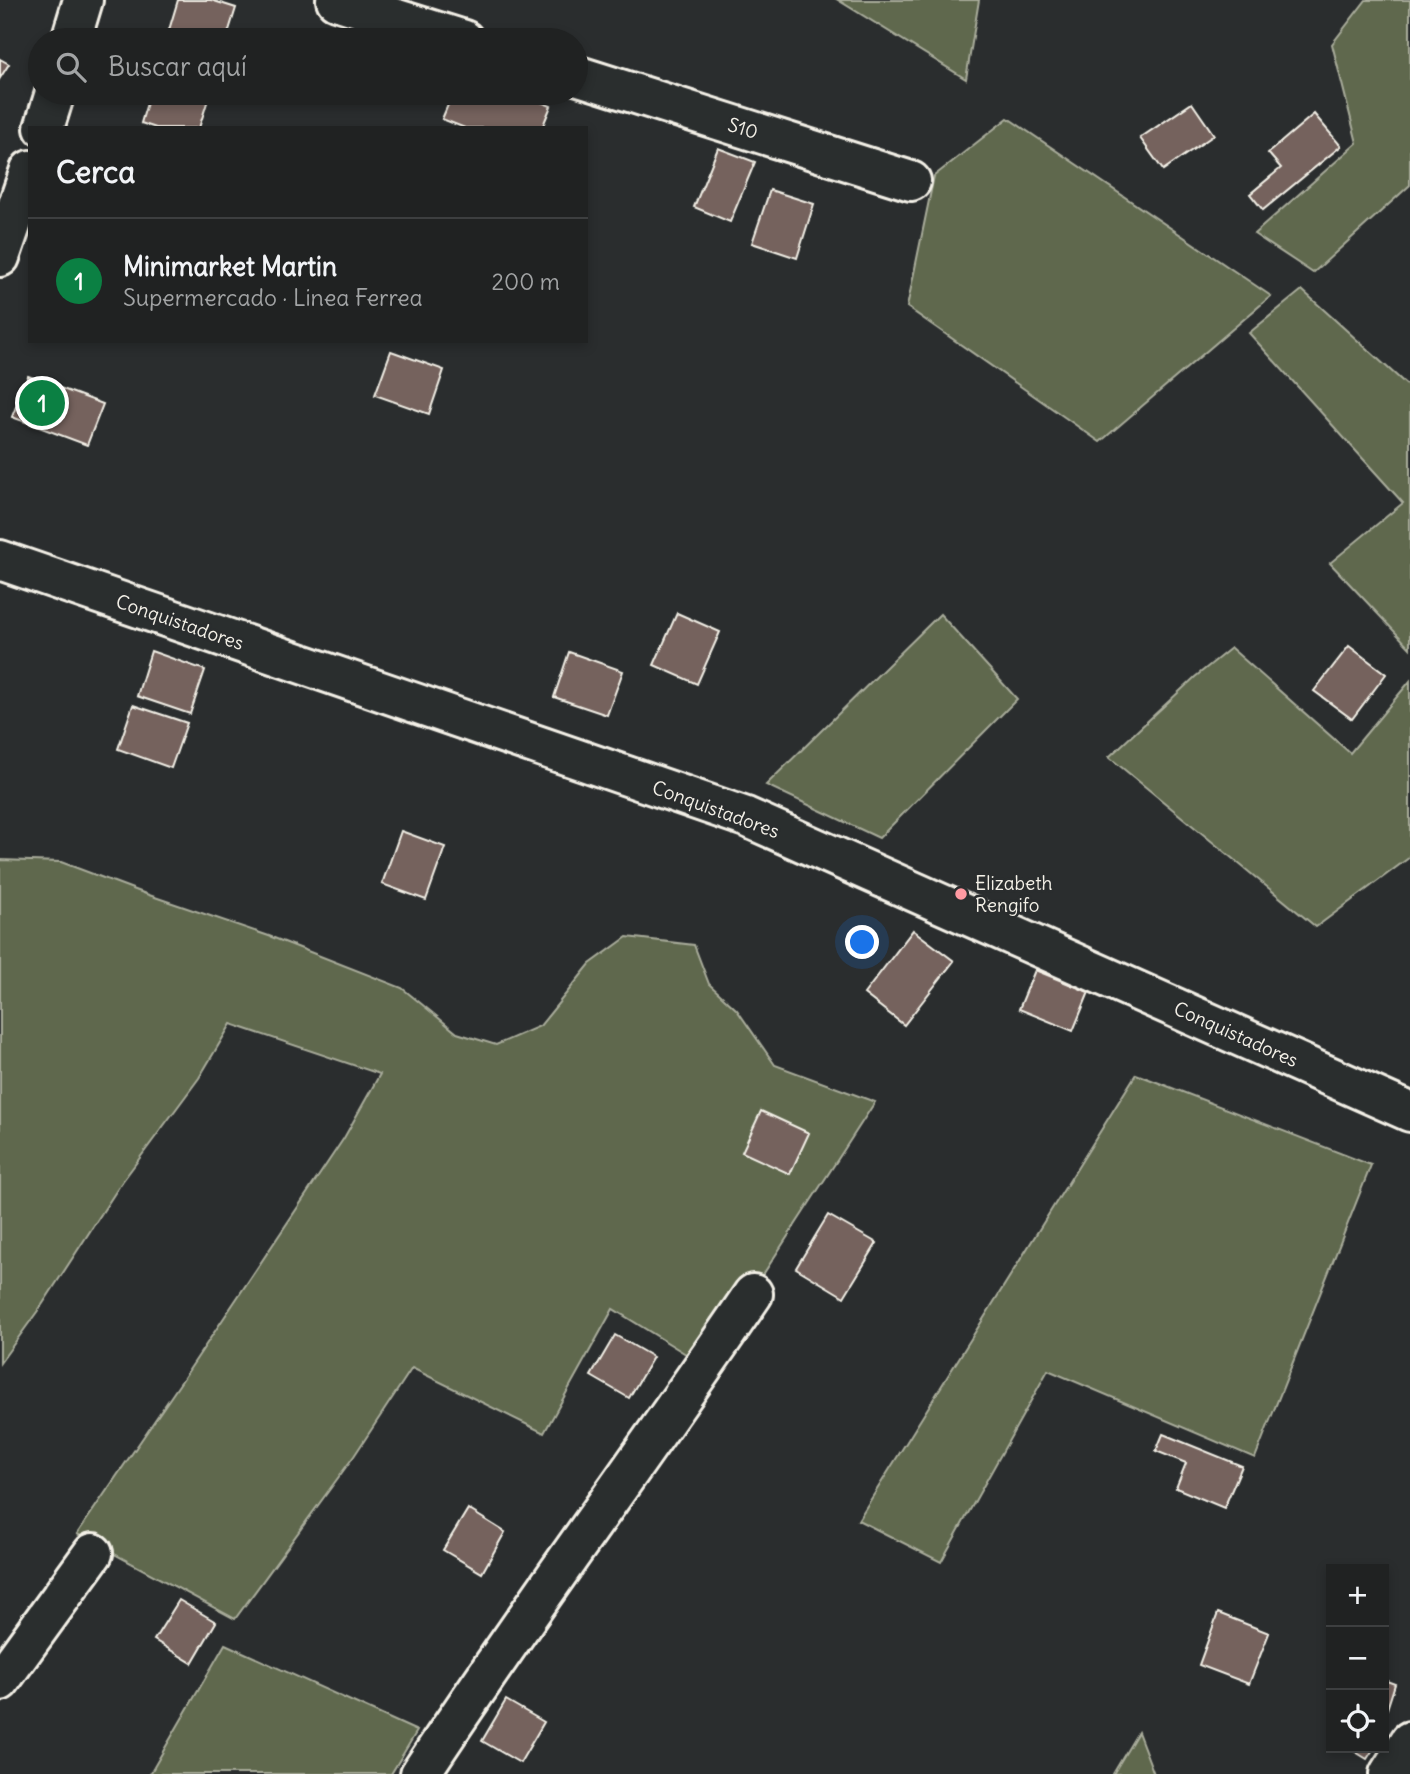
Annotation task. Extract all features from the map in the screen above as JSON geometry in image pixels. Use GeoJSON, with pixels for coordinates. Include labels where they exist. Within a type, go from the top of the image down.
{"type":"FeatureCollection","features":[{"type":"Feature","properties":{"kind":"street"},"geometry":{"type":"LineString","coordinates":[[75,28],[83,0]]}},
{"type":"Feature","properties":{"kind":"street"},"geometry":{"type":"LineString","coordinates":[[336,0],[426,28]]}},
{"type":"Feature","properties":{"kind":"street","name":"S10"},"geometry":{"type":"LineString","coordinates":[[588,79],[911,181]]}},
{"type":"Feature","properties":{"kind":"street"},"geometry":{"type":"LineString","coordinates":[[45,126],[51,105]]}},
{"type":"Feature","properties":{"kind":"street"},"geometry":{"type":"LineString","coordinates":[[1,252],[28,176]]}},
{"type":"Feature","properties":{"kind":"street","name":"Conquistadores"},"geometry":{"type":"LineString","coordinates":[[0,560],[746,817],[1410,1112]]}},
{"type":"Feature","properties":{"kind":"street"},"geometry":{"type":"LineString","coordinates":[[420,1774],[479,1685],[753,1294]]}},
{"type":"Feature","properties":{"kind":"street"},"geometry":{"type":"LineString","coordinates":[[0,1681],[93,1553]]}},
{"type":"Feature","properties":{"kind":"street"},"geometry":{"type":"LineString","coordinates":[[1389,1774],[1410,1741]]}},
{"type":"Feature","properties":{"kind":"green space"},"geometry":{"type":"Polygon","coordinates":[[[838,0],[979,0],[966,79],[838,0]]]}},
{"type":"Feature","properties":{"kind":"green space"},"geometry":{"type":"Polygon","coordinates":[[[1366,0],[1410,0],[1410,185],[1313,273],[1254,234],[1357,143],[1332,44],[1366,0]]]}},
{"type":"Feature","properties":{"kind":"green space"},"geometry":{"type":"Polygon","coordinates":[[[1008,118],[1271,296],[1100,442],[907,307],[934,176],[1008,118]]]}},
{"type":"Feature","properties":{"kind":"green space"},"geometry":{"type":"Polygon","coordinates":[[[1302,290],[1410,388],[1410,648],[1330,563],[1403,503],[1249,333],[1302,290]]]}},
{"type":"Feature","properties":{"kind":"green space"},"geometry":{"type":"Polygon","coordinates":[[[940,614],[1017,699],[879,838],[766,785],[940,614]]]}},
{"type":"Feature","properties":{"kind":"green space"},"geometry":{"type":"Polygon","coordinates":[[[1231,648],[1350,753],[1410,681],[1410,857],[1316,927],[1109,757],[1195,677],[1231,648]]]}},
{"type":"Feature","properties":{"kind":"green space"},"geometry":{"type":"Polygon","coordinates":[[[0,860],[61,862],[269,936],[402,988],[457,1033],[496,1045],[540,1026],[590,964],[627,937],[694,945],[709,984],[737,1010],[775,1065],[875,1102],[702,1364],[613,1309],[544,1433],[412,1368],[354,1456],[235,1619],[77,1534],[344,1138],[380,1074],[231,1024],[199,1078],[122,1182],[42,1305],[0,1363],[0,860]]]}},
{"type":"Feature","properties":{"kind":"green space"},"geometry":{"type":"Polygon","coordinates":[[[1136,1074],[1371,1165],[1255,1458],[1048,1370],[941,1562],[858,1520],[1136,1074]]]}},
{"type":"Feature","properties":{"kind":"green space"},"geometry":{"type":"Polygon","coordinates":[[[225,1644],[417,1731],[391,1774],[150,1774],[225,1644]]]}},
{"type":"Feature","properties":{"kind":"green space"},"geometry":{"type":"Polygon","coordinates":[[[1138,1732],[1154,1774],[1113,1774],[1138,1732]]]}},
{"type":"Feature","properties":{"kind":"building"},"geometry":{"type":"Polygon","coordinates":[[[178,0],[211,0],[236,8],[230,28],[170,28],[178,0]]]}},
{"type":"Feature","properties":{"kind":"building"},"geometry":{"type":"Polygon","coordinates":[[[0,59],[9,64],[0,78],[0,59]]]}},
{"type":"Feature","properties":{"kind":"building"},"geometry":{"type":"Polygon","coordinates":[[[1192,103],[1214,135],[1163,170],[1140,138],[1192,103]]]}},
{"type":"Feature","properties":{"kind":"building"},"geometry":{"type":"Polygon","coordinates":[[[146,105],[206,105],[200,126],[150,126],[141,123],[146,105]]]}},
{"type":"Feature","properties":{"kind":"building"},"geometry":{"type":"Polygon","coordinates":[[[448,105],[551,106],[543,126],[460,126],[442,119],[448,105]]]}},
{"type":"Feature","properties":{"kind":"building"},"geometry":{"type":"Polygon","coordinates":[[[1314,114],[1341,146],[1263,210],[1250,194],[1281,168],[1268,153],[1314,114]]]}},
{"type":"Feature","properties":{"kind":"building"},"geometry":{"type":"Polygon","coordinates":[[[718,148],[755,162],[730,222],[694,207],[718,148]]]}},
{"type":"Feature","properties":{"kind":"building"},"geometry":{"type":"Polygon","coordinates":[[[770,190],[814,204],[797,258],[752,243],[770,190]]]}},
{"type":"Feature","properties":{"kind":"building"},"geometry":{"type":"Polygon","coordinates":[[[391,351],[444,370],[429,414],[375,395],[391,351]]]}},
{"type":"Feature","properties":{"kind":"building"},"geometry":{"type":"Polygon","coordinates":[[[28,376],[103,404],[87,445],[12,417],[28,376]]]}},
{"type":"Feature","properties":{"kind":"building"},"geometry":{"type":"Polygon","coordinates":[[[677,613],[720,632],[697,684],[654,665],[677,613]]]}},
{"type":"Feature","properties":{"kind":"building"},"geometry":{"type":"Polygon","coordinates":[[[1349,646],[1386,674],[1352,719],[1314,691],[1349,646]]]}},
{"type":"Feature","properties":{"kind":"building"},"geometry":{"type":"Polygon","coordinates":[[[151,651],[205,670],[190,714],[137,696],[151,651]]]}},
{"type":"Feature","properties":{"kind":"building"},"geometry":{"type":"Polygon","coordinates":[[[569,652],[623,671],[607,715],[554,697],[569,652]]]}},
{"type":"Feature","properties":{"kind":"building"},"geometry":{"type":"Polygon","coordinates":[[[133,705],[187,723],[171,768],[118,749],[133,705]]]}},
{"type":"Feature","properties":{"kind":"building"},"geometry":{"type":"Polygon","coordinates":[[[401,831],[445,847],[426,900],[382,884],[401,831]]]}},
{"type":"Feature","properties":{"kind":"building"},"geometry":{"type":"Polygon","coordinates":[[[913,930],[954,961],[904,1025],[864,994],[913,930]]]}},
{"type":"Feature","properties":{"kind":"building"},"geometry":{"type":"Polygon","coordinates":[[[1035,970],[1089,992],[1073,1031],[1019,1009],[1035,970]]]}},
{"type":"Feature","properties":{"kind":"building"},"geometry":{"type":"Polygon","coordinates":[[[761,1111],[809,1133],[790,1174],[742,1152],[761,1111]]]}},
{"type":"Feature","properties":{"kind":"building"},"geometry":{"type":"Polygon","coordinates":[[[828,1215],[877,1243],[844,1297],[796,1268],[828,1215]]]}},
{"type":"Feature","properties":{"kind":"building"},"geometry":{"type":"Polygon","coordinates":[[[615,1335],[653,1357],[629,1398],[591,1376],[615,1335]]]}},
{"type":"Feature","properties":{"kind":"building"},"geometry":{"type":"Polygon","coordinates":[[[1163,1434],[1242,1466],[1224,1508],[1176,1488],[1186,1463],[1156,1451],[1163,1434]]]}},
{"type":"Feature","properties":{"kind":"building"},"geometry":{"type":"Polygon","coordinates":[[[468,1509],[505,1532],[482,1573],[443,1550],[468,1509]]]}},
{"type":"Feature","properties":{"kind":"building"},"geometry":{"type":"Polygon","coordinates":[[[179,1600],[216,1622],[192,1663],[154,1640],[179,1600]]]}},
{"type":"Feature","properties":{"kind":"building"},"geometry":{"type":"Polygon","coordinates":[[[1218,1613],[1269,1633],[1249,1684],[1199,1665],[1218,1613]]]}},
{"type":"Feature","properties":{"kind":"building"},"geometry":{"type":"Polygon","coordinates":[[[1389,1682],[1395,1684],[1389,1703],[1389,1682]]]}},
{"type":"Feature","properties":{"kind":"building"},"geometry":{"type":"Polygon","coordinates":[[[506,1700],[544,1722],[520,1763],[482,1741],[506,1700]]]}},
{"type":"Feature","properties":{"kind":"building"},"geometry":{"type":"Polygon","coordinates":[[[1357,1753],[1371,1753],[1367,1759],[1357,1753]]]}},
{"type":"Feature","properties":{"kind":"place","name":"Minimarket Martin"},"geometry":{"type":"Point","coordinates":[42,403]}},
{"type":"Feature","properties":{"kind":"place","name":"Elizabeth Rengifo"},"geometry":{"type":"Point","coordinates":[961,894]}}]}
